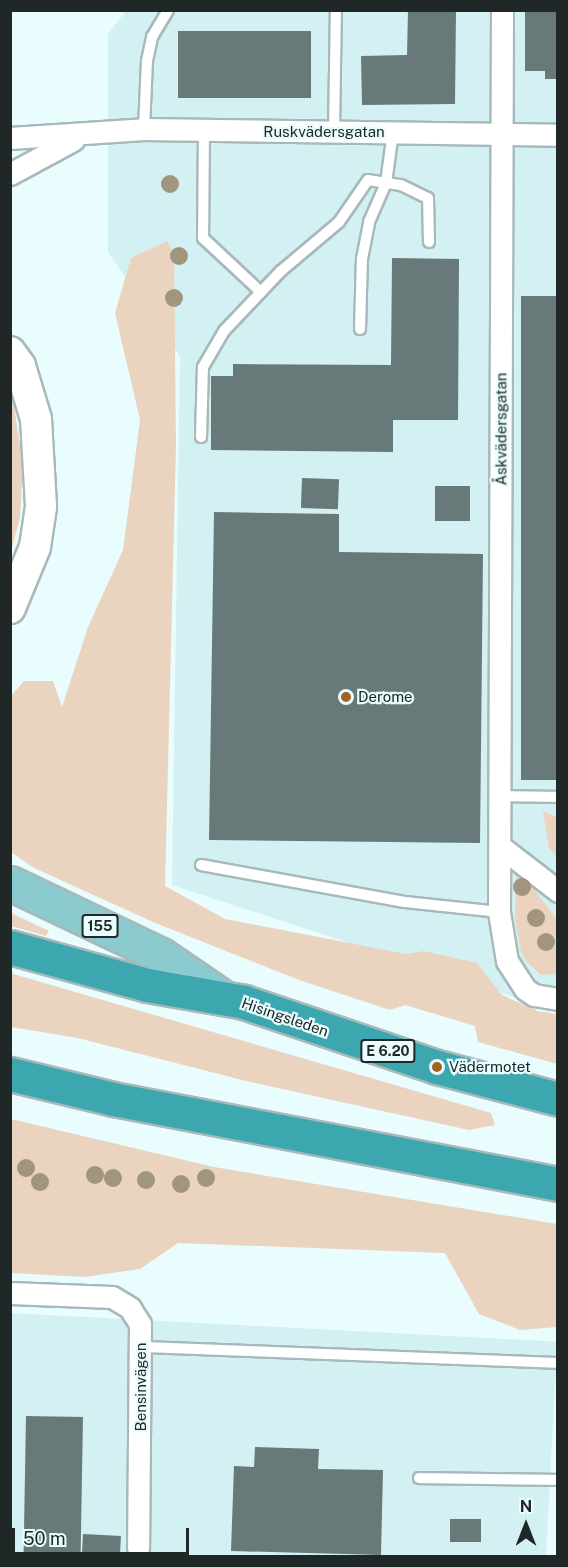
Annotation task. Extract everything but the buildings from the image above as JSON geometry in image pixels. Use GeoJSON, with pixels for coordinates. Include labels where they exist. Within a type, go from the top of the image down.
{"type":"FeatureCollection","features":[{"type":"Feature","properties":{"kind":"highway","name":"Hisingsleden"},"geometry":{"type":"LineString","coordinates":[[10,947],[180,993],[221,996],[437,1067],[558,1099]]}},
{"type":"Feature","properties":{"kind":"highway"},"geometry":{"type":"LineString","coordinates":[[10,1074],[113,1099],[558,1185]]}},
{"type":"Feature","properties":{"kind":"main road","name":"155"},"geometry":{"type":"LineString","coordinates":[[12,883],[185,968],[221,996]]}},
{"type":"Feature","properties":{"kind":"street","name":"Åskvädersgatan"},"geometry":{"type":"LineString","coordinates":[[502,10],[499,912],[507,961],[525,989],[534,995],[558,999]]}},
{"type":"Feature","properties":{"kind":"street","name":"Ruskvädersgatan"},"geometry":{"type":"LineString","coordinates":[[10,138],[144,129],[558,135]]}},
{"type":"Feature","properties":{"kind":"street","name":"Ruskvädersgatan"},"geometry":{"type":"LineString","coordinates":[[10,174],[46,151],[90,133]]}},
{"type":"Feature","properties":{"kind":"street"},"geometry":{"type":"LineString","coordinates":[[10,352],[20,366],[36,419],[41,507],[34,547],[10,608]]}},
{"type":"Feature","properties":{"kind":"street"},"geometry":{"type":"LineString","coordinates":[[501,847],[558,891]]}},
{"type":"Feature","properties":{"kind":"street","name":"Bensinvägen"},"geometry":{"type":"LineString","coordinates":[[10,1293],[112,1296],[130,1308],[140,1324],[143,1347],[138,1552]]}},
{"type":"Feature","properties":{"kind":"lane"},"geometry":{"type":"LineString","coordinates":[[144,129],[147,61],[152,37],[168,10]]}},
{"type":"Feature","properties":{"kind":"lane"},"geometry":{"type":"LineString","coordinates":[[334,132],[336,10]]}},
{"type":"Feature","properties":{"kind":"lane"},"geometry":{"type":"LineString","coordinates":[[204,130],[202,238],[261,292]]}},
{"type":"Feature","properties":{"kind":"lane"},"geometry":{"type":"LineString","coordinates":[[360,329],[363,250],[369,222],[386,183],[393,132]]}},
{"type":"Feature","properties":{"kind":"lane"},"geometry":{"type":"LineString","coordinates":[[201,436],[203,367],[224,331],[261,292],[339,222],[368,180],[400,185],[428,198],[429,242]]}},
{"type":"Feature","properties":{"kind":"lane"},"geometry":{"type":"LineString","coordinates":[[500,796],[558,797]]}},
{"type":"Feature","properties":{"kind":"lane"},"geometry":{"type":"LineString","coordinates":[[201,865],[405,902],[499,912]]}},
{"type":"Feature","properties":{"kind":"lane"},"geometry":{"type":"LineString","coordinates":[[143,1347],[558,1363]]}},
{"type":"Feature","properties":{"kind":"lane"},"geometry":{"type":"LineString","coordinates":[[419,1478],[558,1480]]}},
{"type":"Feature","properties":{"kind":"shaded area"},"geometry":{"type":"Polygon","coordinates":[[[126,11],[557,11],[557,1011],[172,885],[180,356],[108,252],[108,34],[126,11]]]}},
{"type":"Feature","properties":{"kind":"shaded area"},"geometry":{"type":"Polygon","coordinates":[[[167,241],[174,253],[176,446],[165,886],[225,919],[406,954],[424,951],[477,963],[502,995],[538,1011],[557,1014],[557,1064],[478,1042],[475,1026],[405,1005],[390,1010],[299,980],[153,922],[34,868],[11,852],[11,696],[24,681],[53,681],[62,707],[88,627],[123,550],[140,420],[115,313],[131,258],[167,241]]]}},
{"type":"Feature","properties":{"kind":"shaded area"},"geometry":{"type":"Polygon","coordinates":[[[11,388],[23,463],[20,518],[11,551],[11,388]]]}},
{"type":"Feature","properties":{"kind":"shaded area"},"geometry":{"type":"Polygon","coordinates":[[[543,811],[557,817],[557,857],[549,848],[543,811]]]}},
{"type":"Feature","properties":{"kind":"shaded area"},"geometry":{"type":"Polygon","coordinates":[[[516,876],[528,882],[557,919],[557,974],[541,975],[526,961],[521,952],[515,920],[516,876]]]}},
{"type":"Feature","properties":{"kind":"shaded area"},"geometry":{"type":"Polygon","coordinates":[[[11,913],[49,931],[46,936],[11,926],[11,913]]]}},
{"type":"Feature","properties":{"kind":"shaded area"},"geometry":{"type":"Polygon","coordinates":[[[10,973],[491,1113],[495,1125],[469,1130],[246,1081],[78,1038],[11,1027],[10,973]]]}},
{"type":"Feature","properties":{"kind":"shaded area"},"geometry":{"type":"Polygon","coordinates":[[[11,1119],[214,1167],[557,1224],[557,1327],[520,1330],[479,1314],[445,1253],[178,1243],[140,1269],[84,1277],[11,1273],[11,1119]]]}},
{"type":"Feature","properties":{"kind":"shaded area"},"geometry":{"type":"Polygon","coordinates":[[[10,1313],[557,1342],[546,1556],[10,1556],[10,1313]]]}},
{"type":"Feature","properties":{"kind":"place","name":"Derome"},"geometry":{"type":"Point","coordinates":[346,697]}},
{"type":"Feature","properties":{"kind":"place","name":"Vädermotet"},"geometry":{"type":"Point","coordinates":[437,1067]}}]}
